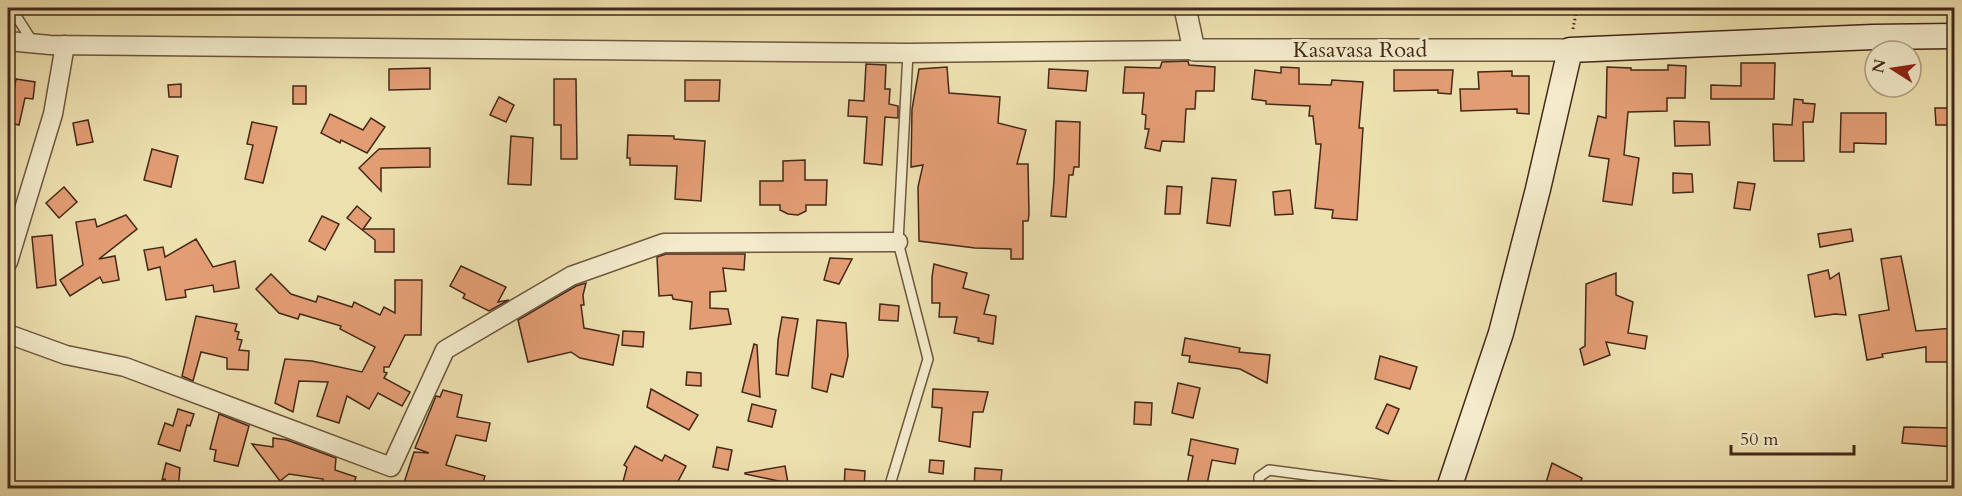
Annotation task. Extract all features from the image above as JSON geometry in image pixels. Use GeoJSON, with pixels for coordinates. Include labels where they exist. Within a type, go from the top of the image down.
{"type":"FeatureCollection","features":[{"type":"Feature","properties":{"kind":"main road"},"geometry":{"type":"LineString","coordinates":[[1449,489],[1501,333],[1538,189],[1570,50],[1873,37],[1954,36]]}},
{"type":"Feature","properties":{"kind":"street"},"geometry":{"type":"LineString","coordinates":[[8,41],[65,45],[908,53],[1194,50],[1185,8]]}},
{"type":"Feature","properties":{"kind":"street"},"geometry":{"type":"LineString","coordinates":[[8,262],[53,114],[65,45]]}},
{"type":"Feature","properties":{"kind":"street","name":"Kasavasa Road"},"geometry":{"type":"LineString","coordinates":[[1194,50],[1570,50]]}},
{"type":"Feature","properties":{"kind":"street"},"geometry":{"type":"LineString","coordinates":[[8,334],[66,355],[125,367],[391,467],[446,350],[571,276],[664,243],[898,242]]}},
{"type":"Feature","properties":{"kind":"lane"},"geometry":{"type":"LineString","coordinates":[[11,8],[34,44]]}},
{"type":"Feature","properties":{"kind":"lane"},"geometry":{"type":"LineString","coordinates":[[889,489],[928,360],[898,242],[908,53]]}},
{"type":"Feature","properties":{"kind":"lane"},"geometry":{"type":"LineString","coordinates":[[1259,489],[1259,477],[1269,470],[1405,489]]}},
{"type":"Feature","properties":{"kind":"building"},"geometry":{"type":"Polygon","coordinates":[[[1188,61],[1189,65],[1215,67],[1214,91],[1196,91],[1195,109],[1186,109],[1184,142],[1162,141],[1160,151],[1145,148],[1149,129],[1145,129],[1146,115],[1142,114],[1144,93],[1123,93],[1125,67],[1160,68],[1162,62],[1188,61]]]}},
{"type":"Feature","properties":{"kind":"building"},"geometry":{"type":"Polygon","coordinates":[[[1741,63],[1775,63],[1774,99],[1711,99],[1711,85],[1741,86],[1741,63]]]}},
{"type":"Feature","properties":{"kind":"building"},"geometry":{"type":"Polygon","coordinates":[[[866,64],[886,65],[885,89],[890,89],[889,104],[898,106],[898,118],[885,117],[882,165],[864,163],[867,117],[848,116],[849,100],[864,101],[866,64]]]}},
{"type":"Feature","properties":{"kind":"building"},"geometry":{"type":"Polygon","coordinates":[[[1668,65],[1686,66],[1685,98],[1667,98],[1667,111],[1628,112],[1624,155],[1639,158],[1632,205],[1603,201],[1609,159],[1589,156],[1598,116],[1606,118],[1607,67],[1631,68],[1631,70],[1668,70],[1668,65]]]}},
{"type":"Feature","properties":{"kind":"building"},"geometry":{"type":"Polygon","coordinates":[[[947,67],[949,93],[1000,97],[998,123],[1026,130],[1017,164],[1028,164],[1029,215],[1028,221],[1023,221],[1023,259],[1011,259],[1011,249],[975,248],[919,241],[918,187],[923,165],[911,167],[912,109],[919,69],[947,67]]]}},
{"type":"Feature","properties":{"kind":"building"},"geometry":{"type":"Polygon","coordinates":[[[1281,67],[1299,68],[1299,84],[1331,85],[1332,80],[1363,82],[1359,128],[1363,128],[1357,220],[1332,218],[1333,210],[1315,208],[1321,144],[1316,144],[1313,116],[1309,116],[1310,106],[1266,104],[1266,101],[1252,99],[1255,70],[1281,73],[1281,67]]]}},
{"type":"Feature","properties":{"kind":"building"},"geometry":{"type":"Polygon","coordinates":[[[430,68],[430,89],[389,90],[389,69],[430,68]]]}},
{"type":"Feature","properties":{"kind":"building"},"geometry":{"type":"Polygon","coordinates":[[[1049,69],[1088,71],[1086,91],[1048,88],[1049,69]]]}},
{"type":"Feature","properties":{"kind":"building"},"geometry":{"type":"Polygon","coordinates":[[[1394,70],[1453,70],[1451,94],[1438,93],[1438,90],[1394,91],[1394,70]]]}},
{"type":"Feature","properties":{"kind":"building"},"geometry":{"type":"Polygon","coordinates":[[[1512,71],[1512,76],[1529,76],[1529,114],[1517,113],[1517,109],[1461,111],[1460,89],[1479,89],[1478,72],[1512,71]]]}},
{"type":"Feature","properties":{"kind":"building"},"geometry":{"type":"Polygon","coordinates":[[[16,79],[35,82],[33,99],[25,98],[19,125],[9,123],[16,79]]]}},
{"type":"Feature","properties":{"kind":"building"},"geometry":{"type":"Polygon","coordinates":[[[554,79],[576,79],[577,159],[561,159],[561,125],[554,125],[554,79]]]}},
{"type":"Feature","properties":{"kind":"building"},"geometry":{"type":"Polygon","coordinates":[[[685,80],[720,80],[719,101],[685,101],[685,80]]]}},
{"type":"Feature","properties":{"kind":"building"},"geometry":{"type":"Polygon","coordinates":[[[181,84],[181,97],[169,97],[168,85],[181,84]]]}},
{"type":"Feature","properties":{"kind":"building"},"geometry":{"type":"Polygon","coordinates":[[[293,86],[306,86],[306,104],[293,104],[293,86]]]}},
{"type":"Feature","properties":{"kind":"building"},"geometry":{"type":"Polygon","coordinates":[[[499,97],[514,105],[506,122],[490,115],[499,97]]]}},
{"type":"Feature","properties":{"kind":"building"},"geometry":{"type":"Polygon","coordinates":[[[1794,99],[1803,100],[1803,103],[1815,104],[1813,122],[1803,122],[1804,161],[1774,161],[1773,124],[1792,125],[1794,99]]]}},
{"type":"Feature","properties":{"kind":"building"},"geometry":{"type":"Polygon","coordinates":[[[1935,108],[1954,108],[1954,125],[1936,125],[1935,108]]]}},
{"type":"Feature","properties":{"kind":"building"},"geometry":{"type":"Polygon","coordinates":[[[1841,113],[1886,113],[1886,144],[1854,143],[1854,152],[1840,152],[1841,113]]]}},
{"type":"Feature","properties":{"kind":"building"},"geometry":{"type":"Polygon","coordinates":[[[330,114],[363,130],[371,118],[385,127],[367,153],[321,133],[330,114]]]}},
{"type":"Feature","properties":{"kind":"building"},"geometry":{"type":"Polygon","coordinates":[[[88,120],[93,142],[77,145],[73,123],[88,120]]]}},
{"type":"Feature","properties":{"kind":"building"},"geometry":{"type":"Polygon","coordinates":[[[1056,121],[1080,122],[1079,167],[1074,167],[1073,175],[1069,175],[1066,217],[1051,216],[1056,121]]]}},
{"type":"Feature","properties":{"kind":"building"},"geometry":{"type":"Polygon","coordinates":[[[1674,121],[1709,122],[1710,145],[1675,146],[1674,121]]]}},
{"type":"Feature","properties":{"kind":"building"},"geometry":{"type":"Polygon","coordinates":[[[252,122],[277,127],[263,183],[245,179],[253,145],[247,144],[252,122]]]}},
{"type":"Feature","properties":{"kind":"building"},"geometry":{"type":"Polygon","coordinates":[[[628,135],[674,136],[674,139],[705,141],[701,201],[675,199],[677,166],[630,165],[630,158],[627,158],[628,135]]]}},
{"type":"Feature","properties":{"kind":"building"},"geometry":{"type":"Polygon","coordinates":[[[511,136],[533,138],[531,185],[508,184],[511,136]]]}},
{"type":"Feature","properties":{"kind":"building"},"geometry":{"type":"Polygon","coordinates":[[[430,148],[430,167],[381,168],[381,191],[359,168],[379,149],[430,148]]]}},
{"type":"Feature","properties":{"kind":"building"},"geometry":{"type":"Polygon","coordinates":[[[152,149],[178,156],[171,187],[144,180],[152,149]]]}},
{"type":"Feature","properties":{"kind":"building"},"geometry":{"type":"Polygon","coordinates":[[[805,160],[805,180],[827,180],[826,205],[806,205],[806,211],[798,215],[780,210],[780,205],[760,205],[760,181],[783,181],[783,161],[805,160]]]}},
{"type":"Feature","properties":{"kind":"building"},"geometry":{"type":"Polygon","coordinates":[[[1673,173],[1692,174],[1693,192],[1673,193],[1673,173]]]}},
{"type":"Feature","properties":{"kind":"building"},"geometry":{"type":"Polygon","coordinates":[[[1212,178],[1236,180],[1230,226],[1207,223],[1212,178]]]}},
{"type":"Feature","properties":{"kind":"building"},"geometry":{"type":"Polygon","coordinates":[[[1738,182],[1755,184],[1750,210],[1734,208],[1738,182]]]}},
{"type":"Feature","properties":{"kind":"building"},"geometry":{"type":"Polygon","coordinates":[[[1167,186],[1182,187],[1180,214],[1165,214],[1167,186]]]}},
{"type":"Feature","properties":{"kind":"building"},"geometry":{"type":"Polygon","coordinates":[[[64,187],[77,202],[59,218],[46,203],[64,187]]]}},
{"type":"Feature","properties":{"kind":"building"},"geometry":{"type":"Polygon","coordinates":[[[1290,190],[1293,214],[1275,215],[1273,192],[1290,190]]]}},
{"type":"Feature","properties":{"kind":"building"},"geometry":{"type":"Polygon","coordinates":[[[357,206],[371,218],[363,229],[394,229],[394,252],[375,252],[375,240],[347,218],[357,206]]]}},
{"type":"Feature","properties":{"kind":"building"},"geometry":{"type":"Polygon","coordinates":[[[126,215],[137,229],[99,259],[115,256],[119,280],[103,283],[100,277],[70,296],[60,280],[83,265],[76,222],[95,219],[97,227],[126,215]]]}},
{"type":"Feature","properties":{"kind":"building"},"geometry":{"type":"Polygon","coordinates":[[[322,216],[339,224],[325,250],[309,241],[322,216]]]}},
{"type":"Feature","properties":{"kind":"building"},"geometry":{"type":"Polygon","coordinates":[[[1851,229],[1853,241],[1820,247],[1818,234],[1851,229]]]}},
{"type":"Feature","properties":{"kind":"building"},"geometry":{"type":"Polygon","coordinates":[[[52,235],[56,285],[37,288],[32,237],[52,235]]]}},
{"type":"Feature","properties":{"kind":"building"},"geometry":{"type":"Polygon","coordinates":[[[196,239],[213,267],[235,261],[239,288],[214,292],[213,285],[185,290],[186,297],[166,300],[160,267],[148,270],[144,250],[163,247],[165,257],[196,239]]]}},
{"type":"Feature","properties":{"kind":"building"},"geometry":{"type":"Polygon","coordinates":[[[666,254],[745,254],[744,270],[723,268],[726,291],[710,292],[710,308],[728,309],[731,324],[690,329],[692,302],[673,299],[672,295],[659,296],[657,257],[666,254]]]}},
{"type":"Feature","properties":{"kind":"building"},"geometry":{"type":"Polygon","coordinates":[[[1901,256],[1916,331],[1954,328],[1954,362],[1926,362],[1926,347],[1882,354],[1883,357],[1867,360],[1859,315],[1889,310],[1881,259],[1901,256]]]}},
{"type":"Feature","properties":{"kind":"building"},"geometry":{"type":"Polygon","coordinates":[[[830,258],[852,259],[839,284],[824,280],[830,258]]]}},
{"type":"Feature","properties":{"kind":"building"},"geometry":{"type":"Polygon","coordinates":[[[934,264],[967,273],[963,288],[989,295],[984,314],[996,316],[993,344],[978,341],[979,338],[954,333],[957,317],[939,317],[940,303],[932,303],[934,264]]]}},
{"type":"Feature","properties":{"kind":"building"},"geometry":{"type":"Polygon","coordinates":[[[461,266],[506,287],[498,302],[509,300],[489,311],[463,298],[465,294],[450,286],[461,266]]]}},
{"type":"Feature","properties":{"kind":"building"},"geometry":{"type":"Polygon","coordinates":[[[1828,270],[1830,279],[1839,273],[1846,315],[1815,317],[1808,275],[1828,270]]]}},
{"type":"Feature","properties":{"kind":"building"},"geometry":{"type":"Polygon","coordinates":[[[1616,273],[1616,295],[1633,302],[1628,333],[1647,336],[1645,349],[1606,342],[1610,355],[1584,365],[1580,349],[1585,346],[1586,284],[1616,273]]]}},
{"type":"Feature","properties":{"kind":"building"},"geometry":{"type":"Polygon","coordinates":[[[271,274],[291,294],[316,302],[318,296],[352,307],[354,302],[380,315],[384,307],[395,313],[395,280],[422,280],[421,335],[405,335],[389,367],[384,367],[384,372],[387,373],[384,378],[410,392],[402,406],[378,393],[369,409],[347,396],[339,423],[317,416],[328,382],[299,381],[293,412],[275,403],[285,359],[312,361],[362,372],[375,347],[340,329],[341,326],[300,314],[298,319],[279,313],[256,289],[271,274]]]}},
{"type":"Feature","properties":{"kind":"building"},"geometry":{"type":"Polygon","coordinates":[[[586,283],[583,295],[584,305],[581,305],[584,328],[619,335],[613,365],[580,358],[571,352],[528,362],[518,320],[576,286],[586,283]]]}},
{"type":"Feature","properties":{"kind":"building"},"geometry":{"type":"Polygon","coordinates":[[[880,304],[899,306],[898,321],[879,320],[880,304]]]}},
{"type":"Feature","properties":{"kind":"building"},"geometry":{"type":"Polygon","coordinates":[[[196,316],[237,324],[235,331],[239,332],[237,339],[242,340],[239,350],[249,351],[248,370],[227,369],[227,358],[201,352],[193,381],[182,376],[196,316]]]}},
{"type":"Feature","properties":{"kind":"building"},"geometry":{"type":"Polygon","coordinates":[[[782,317],[798,319],[788,376],[776,374],[782,317]]]}},
{"type":"Feature","properties":{"kind":"building"},"geometry":{"type":"Polygon","coordinates":[[[817,320],[846,323],[848,356],[843,377],[831,374],[827,392],[812,388],[817,320]]]}},
{"type":"Feature","properties":{"kind":"building"},"geometry":{"type":"Polygon","coordinates":[[[623,331],[644,332],[643,347],[622,345],[623,331]]]}},
{"type":"Feature","properties":{"kind":"building"},"geometry":{"type":"Polygon","coordinates":[[[1185,338],[1240,348],[1239,352],[1270,355],[1267,383],[1240,369],[1189,362],[1190,356],[1182,355],[1185,338]]]}},
{"type":"Feature","properties":{"kind":"building"},"geometry":{"type":"Polygon","coordinates":[[[754,344],[757,345],[760,397],[742,392],[754,344]]]}},
{"type":"Feature","properties":{"kind":"building"},"geometry":{"type":"Polygon","coordinates":[[[1380,356],[1417,367],[1410,389],[1375,379],[1380,356]]]}},
{"type":"Feature","properties":{"kind":"building"},"geometry":{"type":"Polygon","coordinates":[[[687,372],[701,373],[701,386],[686,385],[687,372]]]}},
{"type":"Feature","properties":{"kind":"building"},"geometry":{"type":"Polygon","coordinates":[[[1178,383],[1200,388],[1193,418],[1172,413],[1178,383]]]}},
{"type":"Feature","properties":{"kind":"building"},"geometry":{"type":"Polygon","coordinates":[[[651,389],[698,415],[689,430],[647,407],[651,389]]]}},
{"type":"Feature","properties":{"kind":"building"},"geometry":{"type":"Polygon","coordinates":[[[933,389],[988,392],[983,412],[973,412],[970,447],[939,441],[942,408],[932,407],[933,389]]]}},
{"type":"Feature","properties":{"kind":"building"},"geometry":{"type":"Polygon","coordinates":[[[443,390],[462,395],[457,417],[490,423],[486,441],[456,435],[446,465],[485,476],[481,489],[402,489],[414,452],[429,453],[415,448],[436,396],[440,397],[443,390]]]}},
{"type":"Feature","properties":{"kind":"building"},"geometry":{"type":"Polygon","coordinates":[[[1135,402],[1152,403],[1151,425],[1134,424],[1135,402]]]}},
{"type":"Feature","properties":{"kind":"building"},"geometry":{"type":"Polygon","coordinates":[[[752,404],[776,410],[772,427],[748,421],[752,404]]]}},
{"type":"Feature","properties":{"kind":"building"},"geometry":{"type":"Polygon","coordinates":[[[1387,404],[1399,409],[1388,434],[1376,428],[1387,404]]]}},
{"type":"Feature","properties":{"kind":"building"},"geometry":{"type":"Polygon","coordinates":[[[178,409],[194,414],[190,426],[187,425],[180,451],[158,444],[165,423],[173,426],[178,409]]]}},
{"type":"Feature","properties":{"kind":"building"},"geometry":{"type":"Polygon","coordinates":[[[219,414],[249,426],[238,466],[214,461],[216,450],[210,449],[219,414]]]}},
{"type":"Feature","properties":{"kind":"building"},"geometry":{"type":"Polygon","coordinates":[[[1904,427],[1954,428],[1954,447],[1902,443],[1904,427]]]}},
{"type":"Feature","properties":{"kind":"building"},"geometry":{"type":"Polygon","coordinates":[[[273,438],[287,440],[336,458],[335,470],[356,477],[352,489],[319,489],[323,479],[289,474],[280,481],[252,444],[273,447],[273,438]]]}},
{"type":"Feature","properties":{"kind":"building"},"geometry":{"type":"Polygon","coordinates":[[[1191,439],[1238,449],[1235,464],[1212,460],[1206,489],[1186,489],[1193,456],[1188,455],[1191,439]]]}},
{"type":"Feature","properties":{"kind":"building"},"geometry":{"type":"Polygon","coordinates":[[[635,446],[662,461],[665,455],[686,466],[674,489],[621,489],[627,467],[624,465],[635,446]]]}},
{"type":"Feature","properties":{"kind":"building"},"geometry":{"type":"Polygon","coordinates":[[[717,447],[732,450],[728,470],[713,467],[717,447]]]}},
{"type":"Feature","properties":{"kind":"building"},"geometry":{"type":"Polygon","coordinates":[[[930,460],[944,461],[943,474],[929,472],[930,460]]]}},
{"type":"Feature","properties":{"kind":"building"},"geometry":{"type":"Polygon","coordinates":[[[166,463],[180,468],[178,489],[166,489],[165,479],[162,480],[166,463]]]}},
{"type":"Feature","properties":{"kind":"building"},"geometry":{"type":"Polygon","coordinates":[[[1552,463],[1582,478],[1578,489],[1544,489],[1552,463]]]}},
{"type":"Feature","properties":{"kind":"building"},"geometry":{"type":"Polygon","coordinates":[[[785,466],[788,483],[745,474],[745,473],[785,466]]]}},
{"type":"Feature","properties":{"kind":"building"},"geometry":{"type":"Polygon","coordinates":[[[975,468],[1002,470],[1000,489],[974,489],[975,468]]]}},
{"type":"Feature","properties":{"kind":"building"},"geometry":{"type":"Polygon","coordinates":[[[845,469],[865,471],[864,489],[844,489],[845,469]]]}}]}
